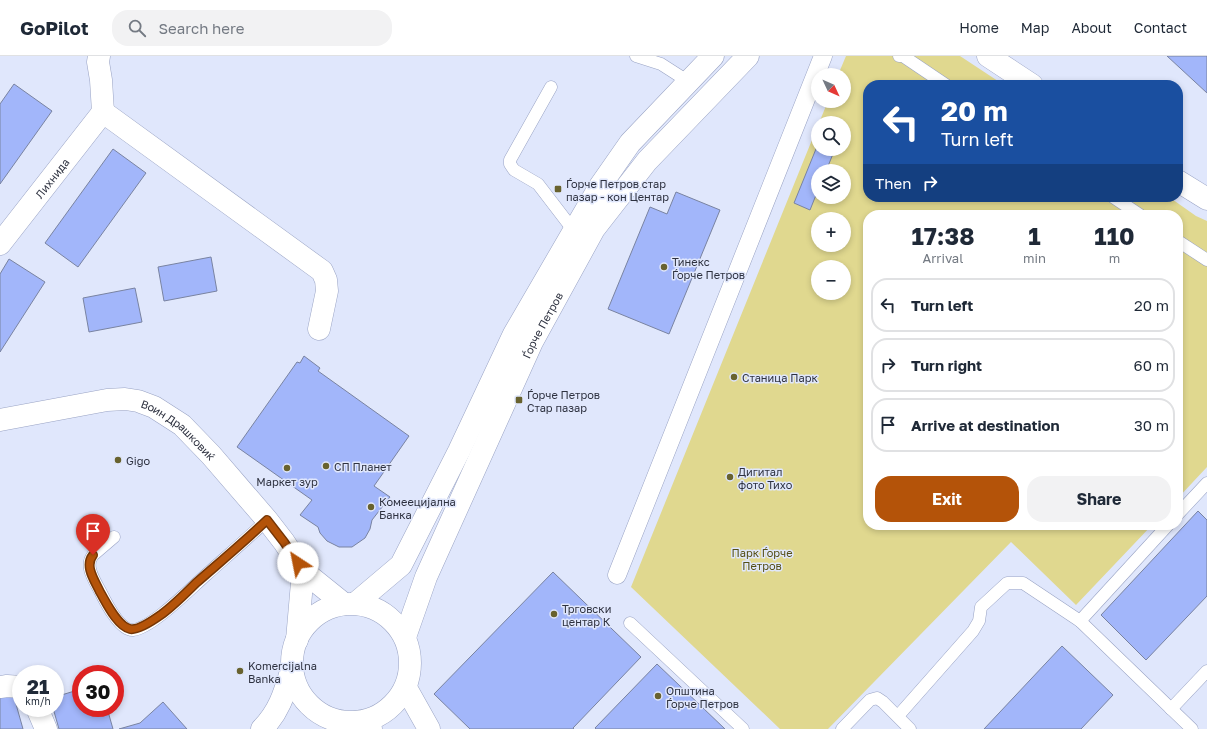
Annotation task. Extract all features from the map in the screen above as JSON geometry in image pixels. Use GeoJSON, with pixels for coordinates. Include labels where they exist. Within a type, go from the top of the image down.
{"type":"FeatureCollection","features":[{"type":"Feature","properties":{"kind":"street","name":"Ѓорче Петров"},"geometry":{"type":"LineString","coordinates":[[350,603],[376,608],[393,620],[405,637],[411,656],[411,668],[406,688],[394,705],[376,716],[346,725],[326,716],[309,705],[297,688],[292,668],[292,654],[297,640],[308,622],[324,610],[350,603],[401,565],[459,451],[514,334],[600,186],[630,143],[713,56]]}},
{"type":"Feature","properties":{"kind":"street","name":"Ѓорче Петров"},"geometry":{"type":"LineString","coordinates":[[405,637],[426,577],[532,342],[594,229],[647,161],[748,56]]}},
{"type":"Feature","properties":{"kind":"street"},"geometry":{"type":"LineString","coordinates":[[617,575],[823,56]]}},
{"type":"Feature","properties":{"kind":"street"},"geometry":{"type":"LineString","coordinates":[[988,56],[1024,80]]}},
{"type":"Feature","properties":{"kind":"street"},"geometry":{"type":"LineString","coordinates":[[97,58],[102,80],[103,112],[322,271],[326,280],[326,291],[319,329]]}},
{"type":"Feature","properties":{"kind":"street","name":"Лихнида"},"geometry":{"type":"LineString","coordinates":[[0,244],[103,112]]}},
{"type":"Feature","properties":{"kind":"street"},"geometry":{"type":"LineString","coordinates":[[1183,184],[1207,199]]}},
{"type":"Feature","properties":{"kind":"street","name":"Воин Драшковиќ"},"geometry":{"type":"LineString","coordinates":[[0,420],[107,400],[125,399],[138,401],[154,407],[182,425],[197,440],[267,520],[304,571],[350,603]]}},
{"type":"Feature","properties":{"kind":"street"},"geometry":{"type":"LineString","coordinates":[[297,640],[304,571]]}},
{"type":"Feature","properties":{"kind":"street","name":"Ѓорче Петров"},"geometry":{"type":"LineString","coordinates":[[262,729],[268,723],[281,703],[292,668]]}},
{"type":"Feature","properties":{"kind":"street"},"geometry":{"type":"LineString","coordinates":[[406,688],[429,729]]}},
{"type":"Feature","properties":{"kind":"street"},"geometry":{"type":"LineString","coordinates":[[41,717],[46,729]]}},
{"type":"Feature","properties":{"kind":"lane"},"geometry":{"type":"LineString","coordinates":[[636,56],[661,64],[689,82]]}},
{"type":"Feature","properties":{"kind":"lane"},"geometry":{"type":"LineString","coordinates":[[899,56],[904,56],[939,80]]}},
{"type":"Feature","properties":{"kind":"lane"},"geometry":{"type":"LineString","coordinates":[[551,87],[510,160],[510,164],[514,170],[538,184],[574,231]]}},
{"type":"Feature","properties":{"kind":"lane"},"geometry":{"type":"LineString","coordinates":[[1120,202],[1132,210]]}},
{"type":"Feature","properties":{"kind":"lane"},"geometry":{"type":"LineString","coordinates":[[1183,244],[1207,260]]}},
{"type":"Feature","properties":{"kind":"lane"},"geometry":{"type":"LineString","coordinates":[[1183,509],[1207,483]]}},
{"type":"Feature","properties":{"kind":"lane"},"geometry":{"type":"LineString","coordinates":[[114,537],[93,555],[91,558],[90,567],[92,574],[113,615],[122,626],[132,630],[146,624],[162,614],[267,520]]}},
{"type":"Feature","properties":{"kind":"lane"},"geometry":{"type":"LineString","coordinates":[[1080,621],[1163,530]]}},
{"type":"Feature","properties":{"kind":"lane"},"geometry":{"type":"LineString","coordinates":[[898,716],[973,631],[979,621],[981,607],[1007,583],[1023,583],[1080,621],[1192,729]]}},
{"type":"Feature","properties":{"kind":"lane"},"geometry":{"type":"LineString","coordinates":[[630,623],[743,729]]}},
{"type":"Feature","properties":{"kind":"lane"},"geometry":{"type":"LineString","coordinates":[[1171,709],[1207,671]]}},
{"type":"Feature","properties":{"kind":"lane"},"geometry":{"type":"LineString","coordinates":[[842,729],[870,700],[877,698],[898,716],[910,729]]}},
{"type":"Feature","properties":{"kind":"green space","name":"Парк Ѓорче Петров"},"geometry":{"type":"Polygon","coordinates":[[[846,56],[960,56],[996,80],[863,80],[863,202],[1176,202],[1196,216],[1207,221],[1207,467],[1183,493],[1183,210],[863,210],[863,530],[1147,530],[1076,605],[1011,542],[828,729],[780,729],[631,587],[811,142],[811,156],[851,156],[851,116],[822,116],[825,108],[851,108],[851,68],[841,68],[846,56]]]}},
{"type":"Feature","properties":{"kind":"building"},"geometry":{"type":"Polygon","coordinates":[[[1167,56],[1207,56],[1207,93],[1167,56]]]}},
{"type":"Feature","properties":{"kind":"building"},"geometry":{"type":"Polygon","coordinates":[[[14,84],[52,111],[0,184],[0,104],[14,84]]]}},
{"type":"Feature","properties":{"kind":"building"},"geometry":{"type":"Polygon","coordinates":[[[113,149],[146,173],[78,267],[45,243],[113,149]]]}},
{"type":"Feature","properties":{"kind":"building"},"geometry":{"type":"Polygon","coordinates":[[[813,156],[832,156],[829,164],[811,164],[811,204],[812,204],[810,210],[794,203],[813,156]]]}},
{"type":"Feature","properties":{"kind":"building"},"geometry":{"type":"Polygon","coordinates":[[[676,192],[720,210],[669,334],[608,309],[650,207],[667,214],[676,192]]]}},
{"type":"Feature","properties":{"kind":"building"},"geometry":{"type":"Polygon","coordinates":[[[211,257],[217,291],[164,301],[158,267],[211,257]]]}},
{"type":"Feature","properties":{"kind":"building"},"geometry":{"type":"Polygon","coordinates":[[[9,259],[45,282],[0,352],[0,274],[9,259]]]}},
{"type":"Feature","properties":{"kind":"building"},"geometry":{"type":"Polygon","coordinates":[[[135,288],[142,322],[89,332],[83,298],[135,288]]]}},
{"type":"Feature","properties":{"kind":"building","name":"СП Планет"},"geometry":{"type":"Polygon","coordinates":[[[304,356],[320,368],[318,371],[409,436],[374,486],[390,497],[372,520],[370,529],[365,538],[352,547],[339,547],[327,541],[320,533],[318,527],[300,515],[312,500],[237,447],[297,362],[300,363],[304,356]]]}},
{"type":"Feature","properties":{"kind":"building"},"geometry":{"type":"Polygon","coordinates":[[[1198,511],[1207,520],[1207,596],[1146,660],[1101,615],[1180,530],[1183,530],[1183,527],[1198,511]]]}},
{"type":"Feature","properties":{"kind":"building","name":"Трговски центар К"},"geometry":{"type":"Polygon","coordinates":[[[553,572],[641,657],[573,728],[574,729],[470,729],[434,694],[553,572]]]}},
{"type":"Feature","properties":{"kind":"building"},"geometry":{"type":"Polygon","coordinates":[[[1062,646],[1113,695],[1081,729],[984,729],[1062,646]]]}},
{"type":"Feature","properties":{"kind":"building","name":"Општина Ѓорче Петров"},"geometry":{"type":"Polygon","coordinates":[[[657,664],[725,729],[596,729],[595,728],[657,664]]]}},
{"type":"Feature","properties":{"kind":"building"},"geometry":{"type":"Polygon","coordinates":[[[12,690],[12,717],[20,717],[23,729],[0,729],[0,693],[12,690]]]}},
{"type":"Feature","properties":{"kind":"building"},"geometry":{"type":"Polygon","coordinates":[[[72,692],[72,717],[110,717],[113,729],[59,729],[56,717],[64,717],[64,694],[72,692]]]}},
{"type":"Feature","properties":{"kind":"building"},"geometry":{"type":"Polygon","coordinates":[[[163,702],[187,729],[119,729],[140,723],[163,702]]]}},
{"type":"Feature","properties":{"kind":"place","name":"Ѓорче Петров стар пазар - кон Центар"},"geometry":{"type":"Point","coordinates":[558,189]}},
{"type":"Feature","properties":{"kind":"place","name":"Тинекс Ѓорче Петров"},"geometry":{"type":"Point","coordinates":[664,267]}},
{"type":"Feature","properties":{"kind":"place","name":"Станица Парк"},"geometry":{"type":"Point","coordinates":[734,377]}},
{"type":"Feature","properties":{"kind":"place","name":"Ѓорче Петров Стар пазар"},"geometry":{"type":"Point","coordinates":[519,400]}},
{"type":"Feature","properties":{"kind":"place","name":"Gigo"},"geometry":{"type":"Point","coordinates":[118,460]}},
{"type":"Feature","properties":{"kind":"place","name":"СП Планет"},"geometry":{"type":"Point","coordinates":[326,466]}},
{"type":"Feature","properties":{"kind":"place","name":"Маркет зур"},"geometry":{"type":"Point","coordinates":[287,468]}},
{"type":"Feature","properties":{"kind":"place","name":"Дигитал фото Тихо"},"geometry":{"type":"Point","coordinates":[730,477]}},
{"type":"Feature","properties":{"kind":"place","name":"Комеецијална Банка"},"geometry":{"type":"Point","coordinates":[371,507]}},
{"type":"Feature","properties":{"kind":"place","name":"Трговски центар К"},"geometry":{"type":"Point","coordinates":[554,614]}},
{"type":"Feature","properties":{"kind":"place","name":"Komercijalna Banka"},"geometry":{"type":"Point","coordinates":[240,671]}},
{"type":"Feature","properties":{"kind":"place","name":"Општина Ѓорче Петров"},"geometry":{"type":"Point","coordinates":[658,696]}},
{"type":"Feature","properties":{"kind":"route"},"geometry":{"type":"LineString","coordinates":[[93,555],[89,562],[90,567],[104,598],[113,615],[122,626],[132,630],[151,622],[162,614],[267,520],[298,563]]}}]}
